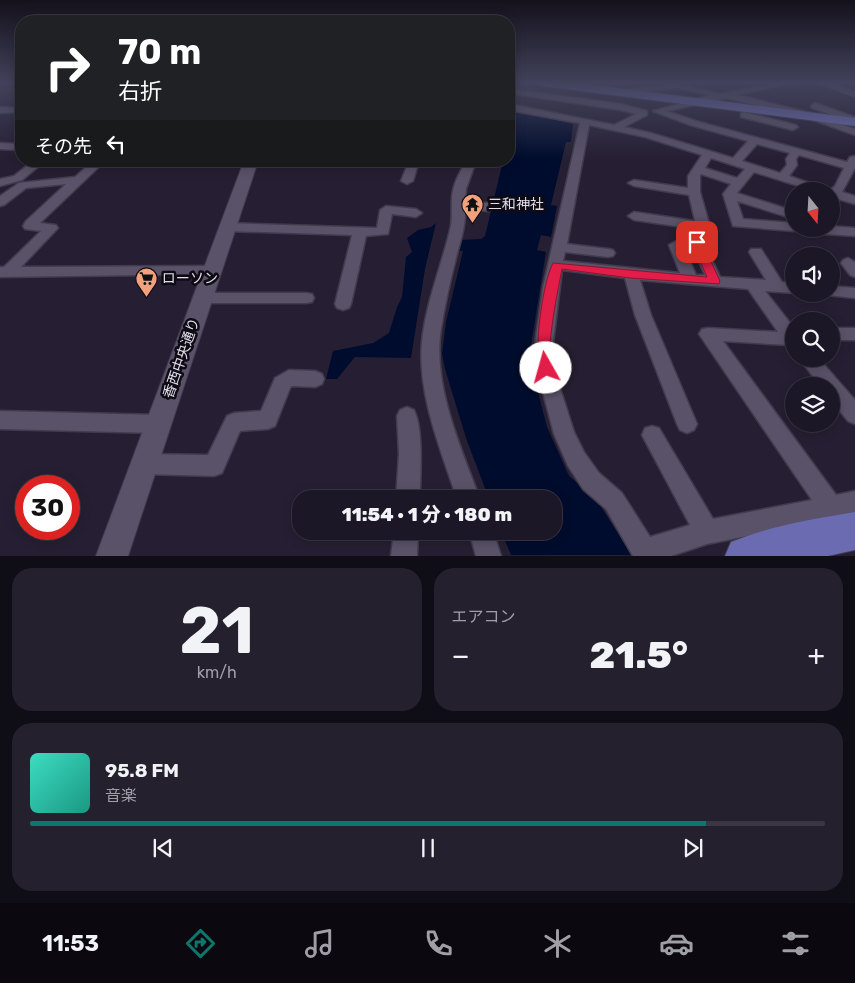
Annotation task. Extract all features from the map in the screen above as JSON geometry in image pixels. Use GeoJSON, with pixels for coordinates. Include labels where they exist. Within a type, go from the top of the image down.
{"type":"FeatureCollection","features":[{"type":"Feature","properties":{"kind":"main road"},"geometry":{"type":"LineString","coordinates":[[705,108],[735,120],[816,112],[855,121]]}},
{"type":"Feature","properties":{"kind":"main road"},"geometry":{"type":"LineString","coordinates":[[745,556],[791,543],[843,519]]}},
{"type":"Feature","properties":{"kind":"street"},"geometry":{"type":"LineString","coordinates":[[515,108],[617,127],[795,182]]}},
{"type":"Feature","properties":{"kind":"street"},"geometry":{"type":"LineString","coordinates":[[552,115],[556,108]]}},
{"type":"Feature","properties":{"kind":"street"},"geometry":{"type":"LineString","coordinates":[[616,108],[641,112]]}},
{"type":"Feature","properties":{"kind":"street"},"geometry":{"type":"LineString","coordinates":[[617,127],[641,112],[656,108]]}},
{"type":"Feature","properties":{"kind":"street"},"geometry":{"type":"LineString","coordinates":[[665,108],[735,120],[793,127]]}},
{"type":"Feature","properties":{"kind":"street"},"geometry":{"type":"LineString","coordinates":[[794,108],[816,112],[855,132]]}},
{"type":"Feature","properties":{"kind":"street"},"geometry":{"type":"LineString","coordinates":[[0,110],[15,110]]}},
{"type":"Feature","properties":{"kind":"street"},"geometry":{"type":"LineString","coordinates":[[735,120],[765,134]]}},
{"type":"Feature","properties":{"kind":"street"},"geometry":{"type":"LineString","coordinates":[[735,120],[755,140],[796,151],[852,161],[840,188]]}},
{"type":"Feature","properties":{"kind":"street"},"geometry":{"type":"LineString","coordinates":[[585,121],[546,318],[543,351],[550,385],[564,434],[576,459],[590,481],[614,501],[647,553],[707,532],[843,519],[855,503]]}},
{"type":"Feature","properties":{"kind":"street"},"geometry":{"type":"LineString","coordinates":[[735,163],[755,140]]}},
{"type":"Feature","properties":{"kind":"street"},"geometry":{"type":"LineString","coordinates":[[0,153],[11,146]]}},
{"type":"Feature","properties":{"kind":"street"},"geometry":{"type":"LineString","coordinates":[[782,178],[792,165],[791,159],[796,151]]}},
{"type":"Feature","properties":{"kind":"street"},"geometry":{"type":"LineString","coordinates":[[708,154],[694,176],[694,192],[707,241],[697,242],[715,281]]}},
{"type":"Feature","properties":{"kind":"street"},"geometry":{"type":"LineString","coordinates":[[0,183],[18,178],[32,167]]}},
{"type":"Feature","properties":{"kind":"street"},"geometry":{"type":"LineString","coordinates":[[4,272],[51,228],[30,226],[31,224],[93,167]]}},
{"type":"Feature","properties":{"kind":"street","name":"香西中央通り"},"geometry":{"type":"LineString","coordinates":[[112,556],[249,167]]}},
{"type":"Feature","properties":{"kind":"street"},"geometry":{"type":"LineString","coordinates":[[407,181],[412,167]]}},
{"type":"Feature","properties":{"kind":"street"},"geometry":{"type":"LineString","coordinates":[[466,490],[440,406],[431,369],[431,341],[448,261],[458,230],[458,200],[468,167]]}},
{"type":"Feature","properties":{"kind":"street"},"geometry":{"type":"LineString","coordinates":[[729,194],[751,168]]}},
{"type":"Feature","properties":{"kind":"street"},"geometry":{"type":"LineString","coordinates":[[698,169],[739,183]]}},
{"type":"Feature","properties":{"kind":"street"},"geometry":{"type":"LineString","coordinates":[[0,202],[23,185],[42,185],[50,181],[78,180]]}},
{"type":"Feature","properties":{"kind":"street"},"geometry":{"type":"LineString","coordinates":[[634,183],[694,192]]}},
{"type":"Feature","properties":{"kind":"street"},"geometry":{"type":"LineString","coordinates":[[729,194],[738,223],[785,220]]}},
{"type":"Feature","properties":{"kind":"street"},"geometry":{"type":"LineString","coordinates":[[729,194],[785,216]]}},
{"type":"Feature","properties":{"kind":"street"},"geometry":{"type":"LineString","coordinates":[[840,196],[855,200]]}},
{"type":"Feature","properties":{"kind":"street"},"geometry":{"type":"LineString","coordinates":[[459,205],[489,207]]}},
{"type":"Feature","properties":{"kind":"street"},"geometry":{"type":"LineString","coordinates":[[228,227],[382,231],[386,210],[416,213]]}},
{"type":"Feature","properties":{"kind":"street"},"geometry":{"type":"LineString","coordinates":[[634,216],[703,226]]}},
{"type":"Feature","properties":{"kind":"street"},"geometry":{"type":"LineString","coordinates":[[840,230],[855,232]]}},
{"type":"Feature","properties":{"kind":"street"},"geometry":{"type":"LineString","coordinates":[[343,304],[360,231]]}},
{"type":"Feature","properties":{"kind":"street"},"geometry":{"type":"LineString","coordinates":[[676,245],[690,279]]}},
{"type":"Feature","properties":{"kind":"street"},"geometry":{"type":"LineString","coordinates":[[561,246],[608,253]]}},
{"type":"Feature","properties":{"kind":"street"},"geometry":{"type":"LineString","coordinates":[[756,252],[777,286]]}},
{"type":"Feature","properties":{"kind":"street"},"geometry":{"type":"LineString","coordinates":[[557,265],[630,274],[785,287]]}},
{"type":"Feature","properties":{"kind":"street"},"geometry":{"type":"LineString","coordinates":[[4,272],[211,271]]}},
{"type":"Feature","properties":{"kind":"street"},"geometry":{"type":"LineString","coordinates":[[630,274],[643,315],[687,424]]}},
{"type":"Feature","properties":{"kind":"street"},"geometry":{"type":"LineString","coordinates":[[752,284],[785,328]]}},
{"type":"Feature","properties":{"kind":"street"},"geometry":{"type":"LineString","coordinates":[[840,292],[855,293]]}},
{"type":"Feature","properties":{"kind":"street"},"geometry":{"type":"LineString","coordinates":[[202,298],[306,298]]}},
{"type":"Feature","properties":{"kind":"street"},"geometry":{"type":"LineString","coordinates":[[785,336],[708,334],[843,519]]}},
{"type":"Feature","properties":{"kind":"street"},"geometry":{"type":"LineString","coordinates":[[840,334],[855,334]]}},
{"type":"Feature","properties":{"kind":"street"},"geometry":{"type":"LineString","coordinates":[[816,367],[848,397],[855,415]]}},
{"type":"Feature","properties":{"kind":"street"},"geometry":{"type":"LineString","coordinates":[[143,464],[214,466],[234,422],[268,420],[282,383],[289,378],[314,379]]}},
{"type":"Feature","properties":{"kind":"street"},"geometry":{"type":"LineString","coordinates":[[407,416],[410,454],[408,490]]}},
{"type":"Feature","properties":{"kind":"street"},"geometry":{"type":"LineString","coordinates":[[0,420],[158,424]]}},
{"type":"Feature","properties":{"kind":"street"},"geometry":{"type":"LineString","coordinates":[[652,435],[707,532]]}},
{"type":"Feature","properties":{"kind":"street"},"geometry":{"type":"LineString","coordinates":[[404,556],[405,540]]}},
{"type":"Feature","properties":{"kind":"street"},"geometry":{"type":"LineString","coordinates":[[484,540],[489,556]]}},
{"type":"Feature","properties":{"kind":"water"},"geometry":{"type":"Polygon","coordinates":[[[515,110],[573,124],[571,142],[566,142],[551,205],[557,206],[551,237],[541,235],[537,250],[546,252],[531,345],[532,369],[547,427],[569,476],[596,499],[632,555],[511,555],[505,540],[562,540],[562,490],[486,490],[466,438],[442,354],[446,322],[463,251],[455,250],[458,240],[481,239],[485,236],[502,167],[515,167],[515,110]]]}},
{"type":"Feature","properties":{"kind":"water"},"geometry":{"type":"Polygon","coordinates":[[[436,223],[425,269],[411,358],[355,357],[337,379],[326,379],[333,351],[373,343],[389,333],[402,297],[406,257],[412,252],[407,238],[418,230],[431,227],[436,223]]]}},
{"type":"Feature","properties":{"kind":"place","name":"三和神社"},"geometry":{"type":"Point","coordinates":[472,223]}},
{"type":"Feature","properties":{"kind":"place","name":"ローソン"},"geometry":{"type":"Point","coordinates":[146,297]}},
{"type":"Feature","properties":{"kind":"route"},"geometry":{"type":"LineString","coordinates":[[546,368],[543,351],[546,318],[551,286],[557,265],[630,274],[715,281],[697,242]]}}]}
